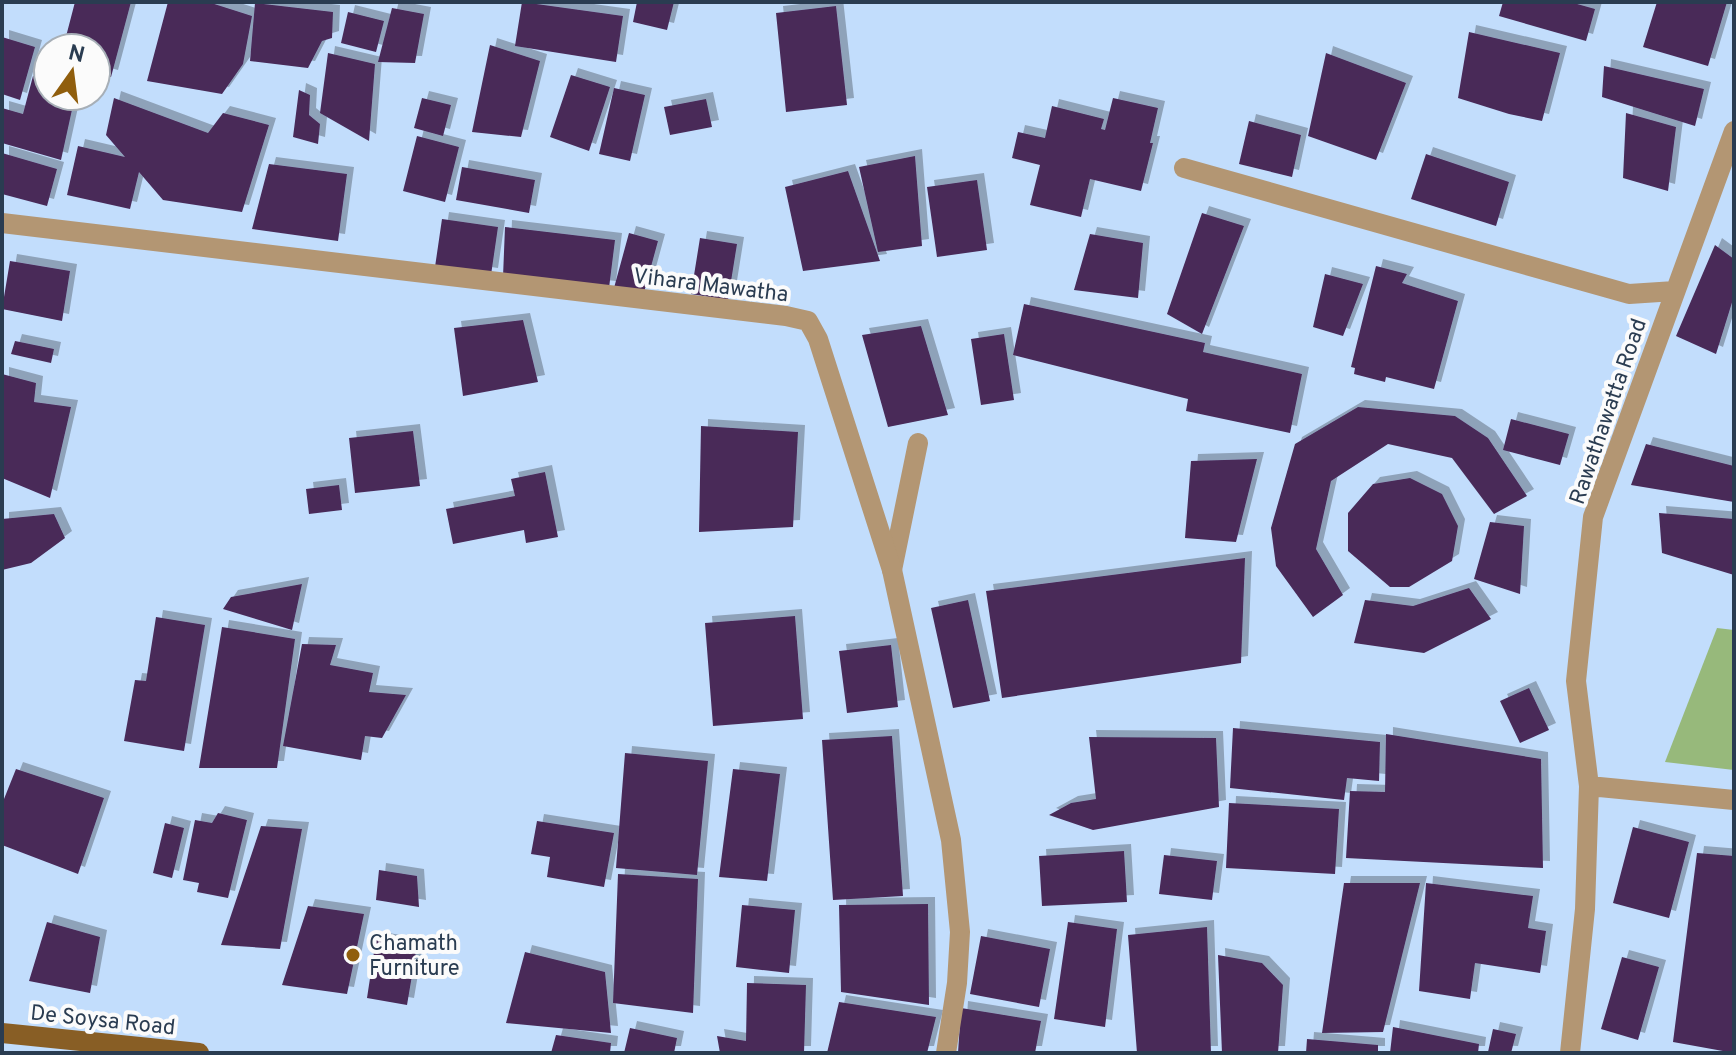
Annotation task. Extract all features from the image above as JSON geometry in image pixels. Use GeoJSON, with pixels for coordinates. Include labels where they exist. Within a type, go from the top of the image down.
{"type":"FeatureCollection","features":[{"type":"Feature","properties":{"kind":"main road","name":"De Soysa Road"},"geometry":{"type":"LineString","coordinates":[[2,1033],[199,1053]]}},
{"type":"Feature","properties":{"kind":"street","name":"Rawathawatta Road"},"geometry":{"type":"LineString","coordinates":[[1570,1053],[1585,909],[1589,786],[1576,681],[1593,517],[1734,131]]}},
{"type":"Feature","properties":{"kind":"street"},"geometry":{"type":"LineString","coordinates":[[1184,168],[1629,294],[1675,291]]}},
{"type":"Feature","properties":{"kind":"street","name":"Vihara Mawatha"},"geometry":{"type":"LineString","coordinates":[[2,223],[808,321],[818,339],[892,570],[951,840],[960,932],[957,983],[946,1053]]}},
{"type":"Feature","properties":{"kind":"street"},"geometry":{"type":"LineString","coordinates":[[892,570],[918,443]]}},
{"type":"Feature","properties":{"kind":"street"},"geometry":{"type":"LineString","coordinates":[[1589,786],[1734,800]]}},
{"type":"Feature","properties":{"kind":"green space"},"geometry":{"type":"Polygon","coordinates":[[[1717,628],[1734,630],[1734,770],[1665,762],[1717,628]]]}},
{"type":"Feature","properties":{"kind":"building"},"geometry":{"type":"Polygon","coordinates":[[[75,2],[131,2],[112,73],[112,32],[67,32],[75,2]]]}},
{"type":"Feature","properties":{"kind":"building"},"geometry":{"type":"Polygon","coordinates":[[[168,2],[208,2],[252,16],[243,64],[222,94],[147,81],[168,2]]]}},
{"type":"Feature","properties":{"kind":"building"},"geometry":{"type":"Polygon","coordinates":[[[522,2],[623,16],[616,62],[515,46],[522,2]]]}},
{"type":"Feature","properties":{"kind":"building"},"geometry":{"type":"Polygon","coordinates":[[[637,2],[674,2],[667,30],[633,22],[637,2]]]}},
{"type":"Feature","properties":{"kind":"building"},"geometry":{"type":"Polygon","coordinates":[[[1503,2],[1570,2],[1595,9],[1586,41],[1499,16],[1503,2]]]}},
{"type":"Feature","properties":{"kind":"building"},"geometry":{"type":"Polygon","coordinates":[[[1657,2],[1727,2],[1708,66],[1643,47],[1657,2]]]}},
{"type":"Feature","properties":{"kind":"building"},"geometry":{"type":"Polygon","coordinates":[[[255,3],[333,12],[332,38],[322,41],[308,68],[250,61],[255,3]]]}},
{"type":"Feature","properties":{"kind":"building"},"geometry":{"type":"Polygon","coordinates":[[[836,6],[847,105],[786,112],[776,13],[836,6]]]}},
{"type":"Feature","properties":{"kind":"building"},"geometry":{"type":"Polygon","coordinates":[[[392,8],[424,14],[415,63],[378,62],[392,8]]]}},
{"type":"Feature","properties":{"kind":"building"},"geometry":{"type":"Polygon","coordinates":[[[348,12],[384,21],[376,52],[341,43],[348,12]]]}},
{"type":"Feature","properties":{"kind":"building"},"geometry":{"type":"Polygon","coordinates":[[[1469,32],[1560,53],[1542,121],[1458,98],[1469,32]]]}},
{"type":"Feature","properties":{"kind":"building"},"geometry":{"type":"Polygon","coordinates":[[[2,37],[32,46],[32,58],[20,100],[2,94],[2,37]]]}},
{"type":"Feature","properties":{"kind":"building"},"geometry":{"type":"Polygon","coordinates":[[[490,45],[540,61],[521,137],[472,132],[490,45]]]}},
{"type":"Feature","properties":{"kind":"building"},"geometry":{"type":"Polygon","coordinates":[[[328,53],[375,64],[369,141],[320,113],[328,53]]]}},
{"type":"Feature","properties":{"kind":"building"},"geometry":{"type":"Polygon","coordinates":[[[1326,53],[1406,83],[1376,160],[1308,136],[1326,53]]]}},
{"type":"Feature","properties":{"kind":"building"},"geometry":{"type":"Polygon","coordinates":[[[1604,66],[1704,89],[1695,126],[1602,97],[1604,66]]]}},
{"type":"Feature","properties":{"kind":"building"},"geometry":{"type":"Polygon","coordinates":[[[571,75],[610,87],[589,151],[550,137],[571,75]]]}},
{"type":"Feature","properties":{"kind":"building"},"geometry":{"type":"Polygon","coordinates":[[[32,80],[32,112],[72,112],[61,160],[2,143],[2,108],[23,114],[32,80]]]}},
{"type":"Feature","properties":{"kind":"building"},"geometry":{"type":"Polygon","coordinates":[[[614,88],[645,95],[630,161],[599,154],[614,88]]]}},
{"type":"Feature","properties":{"kind":"building"},"geometry":{"type":"Polygon","coordinates":[[[299,90],[310,95],[309,115],[320,124],[318,144],[293,137],[299,90]]]}},
{"type":"Feature","properties":{"kind":"building"},"geometry":{"type":"Polygon","coordinates":[[[114,98],[208,133],[223,113],[269,125],[242,212],[163,200],[139,172],[130,209],[67,195],[78,146],[125,157],[106,135],[114,98]]]}},
{"type":"Feature","properties":{"kind":"building"},"geometry":{"type":"Polygon","coordinates":[[[422,98],[451,105],[443,136],[414,128],[422,98]]]}},
{"type":"Feature","properties":{"kind":"building"},"geometry":{"type":"Polygon","coordinates":[[[1113,98],[1158,108],[1141,191],[1090,179],[1081,217],[1030,205],[1040,165],[1012,158],[1018,132],[1045,138],[1052,106],[1104,119],[1101,129],[1105,130],[1113,98]]]}},
{"type":"Feature","properties":{"kind":"building"},"geometry":{"type":"Polygon","coordinates":[[[706,99],[712,127],[670,135],[664,107],[706,99]]]}},
{"type":"Feature","properties":{"kind":"building"},"geometry":{"type":"Polygon","coordinates":[[[1626,113],[1676,127],[1668,191],[1623,178],[1626,113]]]}},
{"type":"Feature","properties":{"kind":"building"},"geometry":{"type":"Polygon","coordinates":[[[1249,121],[1301,135],[1292,177],[1239,164],[1249,121]]]}},
{"type":"Feature","properties":{"kind":"building"},"geometry":{"type":"Polygon","coordinates":[[[417,136],[459,147],[445,202],[403,191],[417,136]]]}},
{"type":"Feature","properties":{"kind":"building"},"geometry":{"type":"Polygon","coordinates":[[[2,153],[57,169],[47,206],[2,194],[2,153]]]}},
{"type":"Feature","properties":{"kind":"building"},"geometry":{"type":"Polygon","coordinates":[[[1426,154],[1509,182],[1496,226],[1411,199],[1426,154]]]}},
{"type":"Feature","properties":{"kind":"building"},"geometry":{"type":"Polygon","coordinates":[[[915,156],[922,246],[878,252],[859,167],[915,156]]]}},
{"type":"Feature","properties":{"kind":"building"},"geometry":{"type":"Polygon","coordinates":[[[269,164],[347,174],[338,241],[252,229],[269,164]]]}},
{"type":"Feature","properties":{"kind":"building"},"geometry":{"type":"Polygon","coordinates":[[[462,167],[535,180],[529,213],[456,200],[462,167]]]}},
{"type":"Feature","properties":{"kind":"building"},"geometry":{"type":"Polygon","coordinates":[[[848,171],[880,261],[803,271],[785,187],[848,171]]]}},
{"type":"Feature","properties":{"kind":"building"},"geometry":{"type":"Polygon","coordinates":[[[977,180],[987,250],[937,257],[927,187],[977,180]]]}},
{"type":"Feature","properties":{"kind":"building"},"geometry":{"type":"Polygon","coordinates":[[[1202,213],[1244,226],[1202,334],[1167,314],[1202,213]]]}},
{"type":"Feature","properties":{"kind":"building"},"geometry":{"type":"Polygon","coordinates":[[[442,219],[498,227],[491,275],[435,267],[442,219]]]}},
{"type":"Feature","properties":{"kind":"building"},"geometry":{"type":"Polygon","coordinates":[[[505,227],[615,240],[609,288],[503,277],[505,227]]]}},
{"type":"Feature","properties":{"kind":"building"},"geometry":{"type":"Polygon","coordinates":[[[629,233],[658,241],[643,296],[614,288],[629,233]]]}},
{"type":"Feature","properties":{"kind":"building"},"geometry":{"type":"Polygon","coordinates":[[[1090,234],[1143,243],[1138,298],[1074,290],[1090,234]]]}},
{"type":"Feature","properties":{"kind":"building"},"geometry":{"type":"Polygon","coordinates":[[[700,238],[737,244],[728,300],[691,294],[700,238]]]}},
{"type":"Feature","properties":{"kind":"building"},"geometry":{"type":"Polygon","coordinates":[[[1715,245],[1734,259],[1734,296],[1716,354],[1676,336],[1715,245]]]}},
{"type":"Feature","properties":{"kind":"building"},"geometry":{"type":"Polygon","coordinates":[[[10,261],[70,271],[62,321],[2,309],[10,261]]]}},
{"type":"Feature","properties":{"kind":"building"},"geometry":{"type":"Polygon","coordinates":[[[1376,266],[1407,274],[1402,283],[1458,301],[1434,389],[1386,377],[1385,382],[1354,374],[1355,368],[1351,367],[1376,266]]]}},
{"type":"Feature","properties":{"kind":"building"},"geometry":{"type":"Polygon","coordinates":[[[1325,274],[1363,284],[1343,336],[1313,327],[1325,274]]]}},
{"type":"Feature","properties":{"kind":"building"},"geometry":{"type":"Polygon","coordinates":[[[1024,304],[1205,343],[1203,352],[1302,374],[1290,433],[1186,411],[1188,399],[1013,355],[1024,304]]]}},
{"type":"Feature","properties":{"kind":"building"},"geometry":{"type":"Polygon","coordinates":[[[523,320],[538,382],[463,396],[454,328],[523,320]]]}},
{"type":"Feature","properties":{"kind":"building"},"geometry":{"type":"Polygon","coordinates":[[[921,326],[948,415],[888,427],[862,335],[921,326]]]}},
{"type":"Feature","properties":{"kind":"building"},"geometry":{"type":"Polygon","coordinates":[[[1004,334],[1014,400],[981,405],[971,339],[1004,334]]]}},
{"type":"Feature","properties":{"kind":"building"},"geometry":{"type":"Polygon","coordinates":[[[15,341],[54,349],[51,363],[11,354],[15,341]]]}},
{"type":"Feature","properties":{"kind":"building"},"geometry":{"type":"Polygon","coordinates":[[[2,374],[36,383],[34,402],[71,407],[50,498],[2,478],[2,374]]]}},
{"type":"Feature","properties":{"kind":"building"},"geometry":{"type":"Polygon","coordinates":[[[1358,407],[1455,416],[1488,438],[1527,496],[1494,514],[1452,458],[1388,444],[1331,481],[1316,549],[1343,595],[1313,617],[1276,566],[1271,528],[1295,444],[1358,407]]]}},
{"type":"Feature","properties":{"kind":"building"},"geometry":{"type":"Polygon","coordinates":[[[1511,419],[1569,434],[1560,465],[1503,450],[1511,419]]]}},
{"type":"Feature","properties":{"kind":"building"},"geometry":{"type":"Polygon","coordinates":[[[701,426],[798,432],[793,527],[699,532],[701,426]]]}},
{"type":"Feature","properties":{"kind":"building"},"geometry":{"type":"Polygon","coordinates":[[[413,431],[420,486],[355,493],[349,438],[413,431]]]}},
{"type":"Feature","properties":{"kind":"building"},"geometry":{"type":"Polygon","coordinates":[[[1646,444],[1734,466],[1734,502],[1631,485],[1646,444]]]}},
{"type":"Feature","properties":{"kind":"building"},"geometry":{"type":"Polygon","coordinates":[[[1257,459],[1236,542],[1185,538],[1191,461],[1257,459]]]}},
{"type":"Feature","properties":{"kind":"building"},"geometry":{"type":"Polygon","coordinates":[[[545,472],[558,537],[526,543],[524,530],[453,544],[446,509],[515,496],[511,479],[545,472]]]}},
{"type":"Feature","properties":{"kind":"building"},"geometry":{"type":"Polygon","coordinates":[[[1410,478],[1442,494],[1458,526],[1452,561],[1409,587],[1390,587],[1348,551],[1348,513],[1373,484],[1410,478]]]}},
{"type":"Feature","properties":{"kind":"building"},"geometry":{"type":"Polygon","coordinates":[[[339,485],[342,510],[309,514],[306,489],[339,485]]]}},
{"type":"Feature","properties":{"kind":"building"},"geometry":{"type":"Polygon","coordinates":[[[1659,513],[1734,519],[1734,575],[1662,553],[1659,513]]]}},
{"type":"Feature","properties":{"kind":"building"},"geometry":{"type":"Polygon","coordinates":[[[54,514],[65,538],[31,563],[2,570],[2,519],[54,514]]]}},
{"type":"Feature","properties":{"kind":"building"},"geometry":{"type":"Polygon","coordinates":[[[1490,522],[1524,526],[1520,594],[1474,579],[1490,522]]]}},
{"type":"Feature","properties":{"kind":"building"},"geometry":{"type":"Polygon","coordinates":[[[1245,558],[1241,663],[1002,698],[986,591],[1245,558]]]}},
{"type":"Feature","properties":{"kind":"building"},"geometry":{"type":"Polygon","coordinates":[[[302,584],[292,630],[223,609],[231,597],[302,584]]]}},
{"type":"Feature","properties":{"kind":"building"},"geometry":{"type":"Polygon","coordinates":[[[1469,588],[1491,619],[1424,653],[1354,643],[1365,600],[1413,606],[1469,588]]]}},
{"type":"Feature","properties":{"kind":"building"},"geometry":{"type":"Polygon","coordinates":[[[968,600],[990,701],[953,708],[931,608],[968,600]]]}},
{"type":"Feature","properties":{"kind":"building"},"geometry":{"type":"Polygon","coordinates":[[[795,616],[803,719],[713,726],[705,623],[795,616]]]}},
{"type":"Feature","properties":{"kind":"building"},"geometry":{"type":"Polygon","coordinates":[[[156,617],[205,625],[184,751],[124,741],[135,680],[146,681],[156,617]]]}},
{"type":"Feature","properties":{"kind":"building"},"geometry":{"type":"Polygon","coordinates":[[[222,627],[295,639],[277,768],[199,768],[222,627]]]}},
{"type":"Feature","properties":{"kind":"building"},"geometry":{"type":"Polygon","coordinates":[[[302,644],[336,645],[330,665],[373,673],[369,692],[406,695],[382,738],[365,736],[361,760],[283,746],[302,644]]]}},
{"type":"Feature","properties":{"kind":"building"},"geometry":{"type":"Polygon","coordinates":[[[891,645],[898,707],[847,713],[839,651],[891,645]]]}},
{"type":"Feature","properties":{"kind":"building"},"geometry":{"type":"Polygon","coordinates":[[[1529,688],[1549,730],[1520,743],[1500,701],[1529,688]]]}},
{"type":"Feature","properties":{"kind":"building"},"geometry":{"type":"Polygon","coordinates":[[[1233,728],[1380,742],[1379,781],[1347,778],[1344,800],[1230,788],[1233,728]]]}},
{"type":"Feature","properties":{"kind":"building"},"geometry":{"type":"Polygon","coordinates":[[[1386,734],[1541,759],[1543,868],[1346,858],[1350,791],[1385,792],[1386,734]]]}},
{"type":"Feature","properties":{"kind":"building"},"geometry":{"type":"Polygon","coordinates":[[[892,736],[903,896],[833,900],[822,740],[892,736]]]}},
{"type":"Feature","properties":{"kind":"building"},"geometry":{"type":"Polygon","coordinates":[[[1089,737],[1216,738],[1219,807],[1093,830],[1049,815],[1071,803],[1096,799],[1089,737]]]}},
{"type":"Feature","properties":{"kind":"building"},"geometry":{"type":"Polygon","coordinates":[[[625,753],[708,761],[697,875],[616,868],[625,753]]]}},
{"type":"Feature","properties":{"kind":"building"},"geometry":{"type":"Polygon","coordinates":[[[16,769],[104,798],[78,874],[2,845],[2,804],[16,769]]]}},
{"type":"Feature","properties":{"kind":"building"},"geometry":{"type":"Polygon","coordinates":[[[733,769],[780,774],[767,881],[719,877],[733,769]]]}},
{"type":"Feature","properties":{"kind":"building"},"geometry":{"type":"Polygon","coordinates":[[[1229,803],[1339,809],[1335,874],[1226,868],[1229,803]]]}},
{"type":"Feature","properties":{"kind":"building"},"geometry":{"type":"Polygon","coordinates":[[[218,813],[247,820],[228,898],[197,892],[199,883],[183,880],[195,820],[212,823],[218,813]]]}},
{"type":"Feature","properties":{"kind":"building"},"geometry":{"type":"Polygon","coordinates":[[[537,821],[614,833],[604,887],[547,877],[550,857],[531,854],[537,821]]]}},
{"type":"Feature","properties":{"kind":"building"},"geometry":{"type":"Polygon","coordinates":[[[165,823],[184,828],[172,878],[153,873],[165,823]]]}},
{"type":"Feature","properties":{"kind":"building"},"geometry":{"type":"Polygon","coordinates":[[[261,826],[302,829],[280,949],[221,945],[261,826]]]}},
{"type":"Feature","properties":{"kind":"building"},"geometry":{"type":"Polygon","coordinates":[[[1633,827],[1689,842],[1669,918],[1613,903],[1633,827]]]}},
{"type":"Feature","properties":{"kind":"building"},"geometry":{"type":"Polygon","coordinates":[[[1124,851],[1127,902],[1042,906],[1039,856],[1124,851]]]}},
{"type":"Feature","properties":{"kind":"building"},"geometry":{"type":"Polygon","coordinates":[[[1697,853],[1734,856],[1734,1053],[1673,1042],[1697,853]]]}},
{"type":"Feature","properties":{"kind":"building"},"geometry":{"type":"Polygon","coordinates":[[[1164,855],[1217,861],[1212,900],[1159,894],[1164,855]]]}},
{"type":"Feature","properties":{"kind":"building"},"geometry":{"type":"Polygon","coordinates":[[[379,870],[417,876],[419,907],[376,900],[379,870]]]}},
{"type":"Feature","properties":{"kind":"building"},"geometry":{"type":"Polygon","coordinates":[[[618,874],[698,879],[693,1013],[613,1003],[618,874]]]}},
{"type":"Feature","properties":{"kind":"building"},"geometry":{"type":"Polygon","coordinates":[[[1344,883],[1420,883],[1383,1032],[1322,1033],[1344,883]]]}},
{"type":"Feature","properties":{"kind":"building"},"geometry":{"type":"Polygon","coordinates":[[[1426,883],[1533,896],[1528,928],[1546,931],[1540,973],[1475,963],[1470,999],[1419,991],[1426,883]]]}},
{"type":"Feature","properties":{"kind":"building"},"geometry":{"type":"Polygon","coordinates":[[[928,904],[929,1005],[841,992],[839,905],[928,904]]]}},
{"type":"Feature","properties":{"kind":"building"},"geometry":{"type":"Polygon","coordinates":[[[742,905],[795,910],[789,973],[736,967],[742,905]]]}},
{"type":"Feature","properties":{"kind":"building"},"geometry":{"type":"Polygon","coordinates":[[[308,906],[364,914],[347,994],[282,985],[308,906]]]}},
{"type":"Feature","properties":{"kind":"building"},"geometry":{"type":"Polygon","coordinates":[[[47,922],[100,937],[90,993],[29,981],[47,922]]]}},
{"type":"Feature","properties":{"kind":"building"},"geometry":{"type":"Polygon","coordinates":[[[1068,922],[1117,929],[1105,1027],[1054,1019],[1068,922]]]}},
{"type":"Feature","properties":{"kind":"building"},"geometry":{"type":"Polygon","coordinates":[[[1207,927],[1211,1053],[1137,1053],[1128,935],[1207,927]]]}},
{"type":"Feature","properties":{"kind":"building"},"geometry":{"type":"Polygon","coordinates":[[[981,936],[1050,949],[1039,1007],[970,994],[981,936]]]}},
{"type":"Feature","properties":{"kind":"building"},"geometry":{"type":"Polygon","coordinates":[[[376,939],[417,946],[407,1005],[367,998],[376,939]]]}},
{"type":"Feature","properties":{"kind":"building"},"geometry":{"type":"Polygon","coordinates":[[[525,952],[605,972],[611,1033],[506,1023],[525,952]]]}},
{"type":"Feature","properties":{"kind":"building"},"geometry":{"type":"Polygon","coordinates":[[[1218,955],[1262,963],[1283,985],[1278,1053],[1222,1053],[1218,955]]]}},
{"type":"Feature","properties":{"kind":"building"},"geometry":{"type":"Polygon","coordinates":[[[1622,957],[1659,967],[1638,1040],[1601,1029],[1622,957]]]}},
{"type":"Feature","properties":{"kind":"building"},"geometry":{"type":"Polygon","coordinates":[[[747,983],[806,985],[804,1053],[720,1053],[717,1036],[746,1041],[747,983]]]}},
{"type":"Feature","properties":{"kind":"building"},"geometry":{"type":"Polygon","coordinates":[[[839,1002],[936,1017],[927,1053],[827,1053],[839,1002]]]}},
{"type":"Feature","properties":{"kind":"building"},"geometry":{"type":"Polygon","coordinates":[[[961,1008],[1041,1021],[1035,1053],[958,1053],[961,1008]]]}},
{"type":"Feature","properties":{"kind":"building"},"geometry":{"type":"Polygon","coordinates":[[[1393,1027],[1479,1044],[1478,1053],[1390,1053],[1393,1027]]]}},
{"type":"Feature","properties":{"kind":"building"},"geometry":{"type":"Polygon","coordinates":[[[630,1028],[677,1038],[674,1053],[624,1053],[630,1028]]]}},
{"type":"Feature","properties":{"kind":"building"},"geometry":{"type":"Polygon","coordinates":[[[1493,1029],[1516,1034],[1511,1053],[1488,1052],[1493,1029]]]}},
{"type":"Feature","properties":{"kind":"building"},"geometry":{"type":"Polygon","coordinates":[[[556,1035],[611,1043],[610,1053],[551,1053],[556,1035]]]}},
{"type":"Feature","properties":{"kind":"building"},"geometry":{"type":"Polygon","coordinates":[[[1307,1039],[1378,1045],[1378,1053],[1306,1053],[1307,1039]]]}},
{"type":"Feature","properties":{"kind":"place","name":"Chamath Furniture"},"geometry":{"type":"Point","coordinates":[353,955]}}]}
